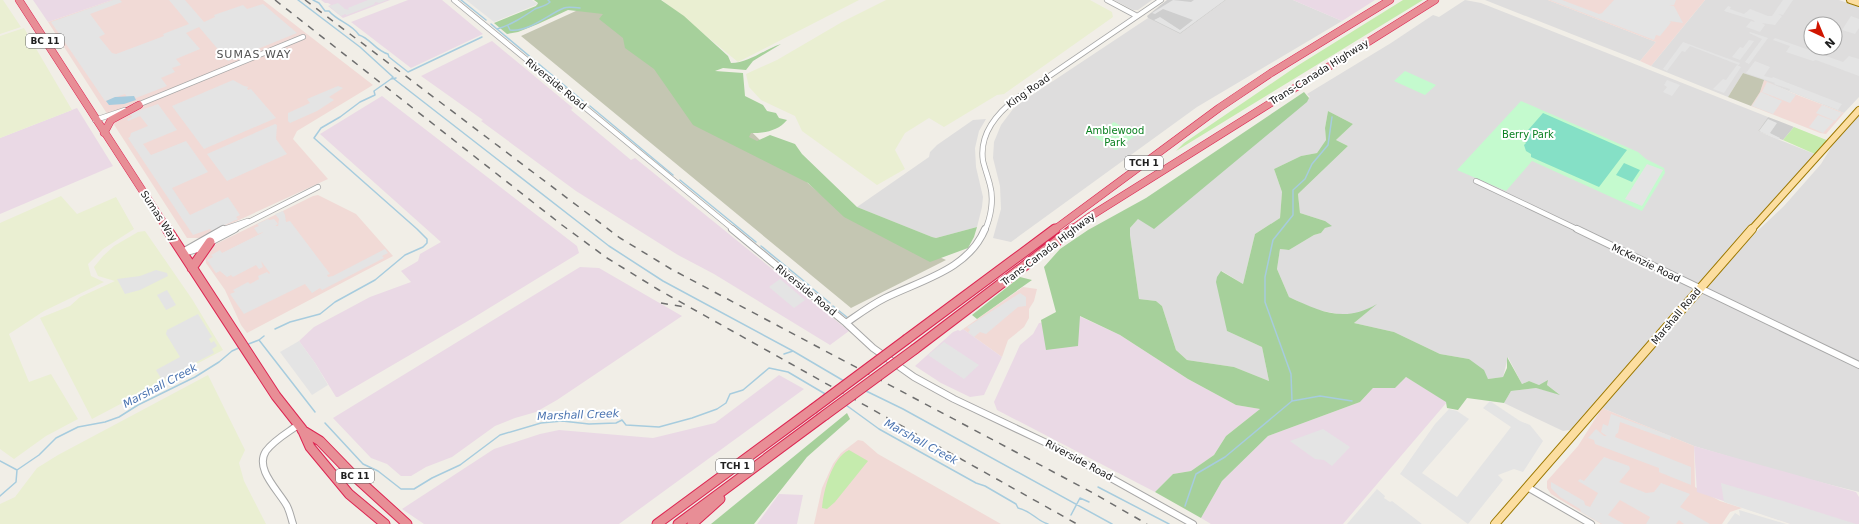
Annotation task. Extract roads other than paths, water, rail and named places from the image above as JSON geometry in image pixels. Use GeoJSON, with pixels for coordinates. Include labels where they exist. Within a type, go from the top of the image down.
{"type":"FeatureCollection","features":[{"type":"Feature","properties":{"kind":"highway","name":"Sumas Way"},"geometry":{"type":"LineString","coordinates":[[19,0],[95,120],[246,351],[276,396],[300,427],[310,447],[349,494],[385,524]]}},
{"type":"Feature","properties":{"kind":"highway","name":"Trans-Canada Highway"},"geometry":{"type":"LineString","coordinates":[[656,524],[1219,108],[1271,73],[1390,0]]}},
{"type":"Feature","properties":{"kind":"highway","name":"Trans-Canada Highway"},"geometry":{"type":"LineString","coordinates":[[678,524],[915,349],[1089,217],[1422,7],[1436,0]]}},
{"type":"Feature","properties":{"kind":"highway"},"geometry":{"type":"LineString","coordinates":[[104,133],[111,120],[139,105]]}},
{"type":"Feature","properties":{"kind":"highway"},"geometry":{"type":"LineString","coordinates":[[192,268],[210,242]]}},
{"type":"Feature","properties":{"kind":"highway"},"geometry":{"type":"LineString","coordinates":[[692,524],[816,422]]}},
{"type":"Feature","properties":{"kind":"highway","name":"Sumas Way"},"geometry":{"type":"LineString","coordinates":[[300,427],[320,442],[353,475],[407,524]]}},
{"type":"Feature","properties":{"kind":"highway"},"geometry":{"type":"LineString","coordinates":[[361,504],[374,524]]}},
{"type":"Feature","properties":{"kind":"main road"},"geometry":{"type":"LineString","coordinates":[[1850,0],[1859,3]]}},
{"type":"Feature","properties":{"kind":"main road","name":"Marshall Road"},"geometry":{"type":"LineString","coordinates":[[1496,524],[1622,380],[1699,288],[1859,110]]}},
{"type":"Feature","properties":{"kind":"street","name":"Riverside Road"},"geometry":{"type":"LineString","coordinates":[[454,0],[846,323],[878,352],[937,390],[1064,452],[1132,488],[1193,524]]}},
{"type":"Feature","properties":{"kind":"street"},"geometry":{"type":"LineString","coordinates":[[1107,0],[1137,16]]}},
{"type":"Feature","properties":{"kind":"street","name":"King Road"},"geometry":{"type":"LineString","coordinates":[[846,323],[883,299],[948,269],[964,259],[974,250],[986,229],[991,208],[991,187],[985,167],[984,149],[987,133],[995,118],[1007,105],[1161,0]]}},
{"type":"Feature","properties":{"kind":"street"},"geometry":{"type":"LineString","coordinates":[[95,120],[104,115],[303,37]]}},
{"type":"Feature","properties":{"kind":"street"},"geometry":{"type":"LineString","coordinates":[[95,120],[139,105],[178,87]]}},
{"type":"Feature","properties":{"kind":"street","name":"McKenzie Road"},"geometry":{"type":"LineString","coordinates":[[1476,181],[1859,365]]}},
{"type":"Feature","properties":{"kind":"street"},"geometry":{"type":"LineString","coordinates":[[183,253],[194,244],[239,223],[250,220],[318,187]]}},
{"type":"Feature","properties":{"kind":"street"},"geometry":{"type":"LineString","coordinates":[[183,253],[210,242],[242,226],[250,220]]}},
{"type":"Feature","properties":{"kind":"street"},"geometry":{"type":"LineString","coordinates":[[293,524],[286,504],[262,468],[262,457],[270,445],[281,435],[300,427]]}},
{"type":"Feature","properties":{"kind":"street"},"geometry":{"type":"LineString","coordinates":[[1528,487],[1591,524]]}},
{"type":"Feature","properties":{"kind":"water"},"geometry":{"type":"Polygon","coordinates":[[[134,96],[136,100],[124,104],[109,105],[106,101],[115,97],[134,96]]]}},
{"type":"Feature","properties":{"kind":"waterway"},"geometry":{"type":"LineString","coordinates":[[298,0],[360,47],[393,77],[391,79]]}},
{"type":"Feature","properties":{"kind":"waterway"},"geometry":{"type":"LineString","coordinates":[[313,0],[319,3],[325,11],[329,11],[356,31],[359,35],[388,54],[389,57],[408,72],[482,37]]}},
{"type":"Feature","properties":{"kind":"waterway"},"geometry":{"type":"LineString","coordinates":[[461,0],[486,20]]}},
{"type":"Feature","properties":{"kind":"waterway"},"geometry":{"type":"LineString","coordinates":[[497,29],[512,23],[535,9],[547,4],[550,2],[548,0]]}},
{"type":"Feature","properties":{"kind":"waterway"},"geometry":{"type":"LineString","coordinates":[[508,26],[510,30],[524,29],[564,8],[580,8]]}},
{"type":"Feature","properties":{"kind":"waterway"},"geometry":{"type":"LineString","coordinates":[[491,24],[583,101]]}},
{"type":"Feature","properties":{"kind":"waterway"},"geometry":{"type":"LineString","coordinates":[[391,79],[396,78]]}},
{"type":"Feature","properties":{"kind":"waterway"},"geometry":{"type":"LineString","coordinates":[[275,329],[290,322],[320,314],[335,302],[375,280],[405,255],[423,247],[427,243],[427,239],[417,229],[314,138],[321,128],[340,117],[360,102],[375,95],[374,91],[391,79]]}},
{"type":"Feature","properties":{"kind":"waterway"},"geometry":{"type":"LineString","coordinates":[[394,79],[609,246],[663,281],[793,351]]}},
{"type":"Feature","properties":{"kind":"waterway"},"geometry":{"type":"LineString","coordinates":[[590,106],[673,175]]}},
{"type":"Feature","properties":{"kind":"waterway"},"geometry":{"type":"LineString","coordinates":[[1292,401],[1291,374],[1265,302],[1265,277],[1273,240],[1293,215],[1293,190],[1305,179],[1312,164],[1328,145],[1332,117]]}},
{"type":"Feature","properties":{"kind":"waterway"},"geometry":{"type":"LineString","coordinates":[[680,180],[756,242]]}},
{"type":"Feature","properties":{"kind":"waterway"},"geometry":{"type":"LineString","coordinates":[[761,246],[810,286]]}},
{"type":"Feature","properties":{"kind":"waterway"},"geometry":{"type":"LineString","coordinates":[[813,289],[830,303]]}},
{"type":"Feature","properties":{"kind":"waterway"},"geometry":{"type":"LineString","coordinates":[[833,306],[848,318]]}},
{"type":"Feature","properties":{"kind":"waterway","name":"Marshall Creek"},"geometry":{"type":"LineString","coordinates":[[259,340],[264,336]]}},
{"type":"Feature","properties":{"kind":"waterway","name":"Marshall Creek"},"geometry":{"type":"LineString","coordinates":[[246,345],[259,340]]}},
{"type":"Feature","properties":{"kind":"waterway","name":"Marshall Creek"},"geometry":{"type":"LineString","coordinates":[[259,340],[315,412]]}},
{"type":"Feature","properties":{"kind":"waterway","name":"Marshall Creek"},"geometry":{"type":"LineString","coordinates":[[17,470],[39,455],[56,438],[78,427],[105,422],[119,417],[138,405],[195,377],[219,362],[232,351],[241,347]]}},
{"type":"Feature","properties":{"kind":"waterway"},"geometry":{"type":"LineString","coordinates":[[784,354],[793,351]]}},
{"type":"Feature","properties":{"kind":"waterway"},"geometry":{"type":"LineString","coordinates":[[793,351],[844,381]]}},
{"type":"Feature","properties":{"kind":"waterway","name":"Marshall Creek"},"geometry":{"type":"LineString","coordinates":[[325,423],[363,464],[378,471],[401,489],[414,489],[432,478],[460,465],[500,435],[541,423],[562,421],[589,424],[616,423],[622,420],[626,425],[659,427],[717,409],[726,403],[730,394],[743,390],[769,368],[788,372],[827,395]]}},
{"type":"Feature","properties":{"kind":"waterway"},"geometry":{"type":"LineString","coordinates":[[864,390],[903,409],[1077,504]]}},
{"type":"Feature","properties":{"kind":"waterway"},"geometry":{"type":"LineString","coordinates":[[1292,401],[1320,396],[1352,401]]}},
{"type":"Feature","properties":{"kind":"waterway"},"geometry":{"type":"LineString","coordinates":[[1185,506],[1196,474],[1225,457],[1292,401]]}},
{"type":"Feature","properties":{"kind":"waterway","name":"Marshall Creek"},"geometry":{"type":"LineString","coordinates":[[846,405],[879,429],[976,483],[985,486],[1016,504],[1018,508],[1048,524]]}},
{"type":"Feature","properties":{"kind":"waterway"},"geometry":{"type":"LineString","coordinates":[[0,461],[17,470]]}},
{"type":"Feature","properties":{"kind":"waterway","name":"Marshall Creek"},"geometry":{"type":"LineString","coordinates":[[0,496],[16,482],[17,470]]}},
{"type":"Feature","properties":{"kind":"waterway"},"geometry":{"type":"LineString","coordinates":[[1098,487],[1169,524]]}},
{"type":"Feature","properties":{"kind":"waterway"},"geometry":{"type":"LineString","coordinates":[[1077,504],[1080,498],[1089,502]]}},
{"type":"Feature","properties":{"kind":"waterway"},"geometry":{"type":"LineString","coordinates":[[1071,515],[1077,504]]}},
{"type":"Feature","properties":{"kind":"waterway"},"geometry":{"type":"LineString","coordinates":[[1077,504],[1112,524]]}},
{"type":"Feature","properties":{"kind":"railway"},"geometry":{"type":"LineString","coordinates":[[275,0],[562,225],[607,258],[659,290],[1077,524]]}},
{"type":"Feature","properties":{"kind":"railway"},"geometry":{"type":"LineString","coordinates":[[305,0],[620,238],[671,269],[1093,493],[1147,524]]}},
{"type":"Feature","properties":{"kind":"railway"},"geometry":{"type":"LineString","coordinates":[[661,303],[685,307]]}},
{"type":"Feature","properties":{"kind":"district","name":"SUMAS WAY"},"geometry":{"type":"Point","coordinates":[254,54]}},
{"type":"Feature","properties":{"kind":"park label","name":"Berry Park"},"geometry":{"type":"Point","coordinates":[1528,134]}},
{"type":"Feature","properties":{"kind":"park label","name":"Amblewood Park"},"geometry":{"type":"Point","coordinates":[1115,136]}}]}
